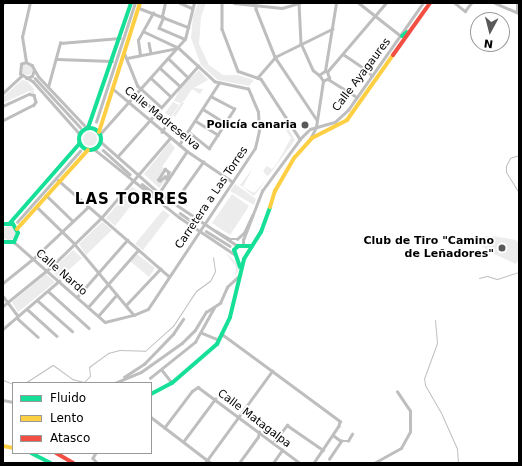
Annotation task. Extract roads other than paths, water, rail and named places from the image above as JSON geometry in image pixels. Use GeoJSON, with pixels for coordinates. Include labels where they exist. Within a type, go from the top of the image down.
{"type":"FeatureCollection","features":[{"type":"Feature","properties":{"kind":"street"},"geometry":{"type":"LineString","coordinates":[[26,62],[22,37],[30,3]]}},
{"type":"Feature","properties":{"kind":"street"},"geometry":{"type":"LineString","coordinates":[[80,135],[88,128],[131,3]]}},
{"type":"Feature","properties":{"kind":"street"},"geometry":{"type":"LineString","coordinates":[[96,122],[135,3]]}},
{"type":"Feature","properties":{"kind":"street"},"geometry":{"type":"LineString","coordinates":[[165,3],[163,17],[159,28],[185,39]]}},
{"type":"Feature","properties":{"kind":"street"},"geometry":{"type":"LineString","coordinates":[[180,3],[192,8]]}},
{"type":"Feature","properties":{"kind":"street"},"geometry":{"type":"LineString","coordinates":[[100,133],[136,95],[185,39],[194,3]]}},
{"type":"Feature","properties":{"kind":"street"},"geometry":{"type":"LineString","coordinates":[[222,3],[221,24],[238,71],[261,79],[300,139]]}},
{"type":"Feature","properties":{"kind":"street"},"geometry":{"type":"LineString","coordinates":[[152,394],[172,382],[220,340],[231,312],[246,255],[261,232],[279,183],[295,157],[308,142],[316,127],[323,82],[313,70],[301,43],[299,3],[282,8],[256,4],[234,3]]}},
{"type":"Feature","properties":{"kind":"street"},"geometry":{"type":"LineString","coordinates":[[336,3],[326,62],[326,71],[328,79],[357,97]]}},
{"type":"Feature","properties":{"kind":"street"},"geometry":{"type":"LineString","coordinates":[[359,3],[402,36]]}},
{"type":"Feature","properties":{"kind":"street"},"geometry":{"type":"LineString","coordinates":[[319,76],[333,65],[377,17],[386,3]]}},
{"type":"Feature","properties":{"kind":"street","name":"Calle Ayagaures"},"geometry":{"type":"LineString","coordinates":[[254,212],[262,191],[300,139],[316,127],[326,126],[341,117],[402,36],[423,3]]}},
{"type":"Feature","properties":{"kind":"street"},"geometry":{"type":"LineString","coordinates":[[308,142],[347,120],[402,36],[415,24],[430,3]]}},
{"type":"Feature","properties":{"kind":"street"},"geometry":{"type":"LineString","coordinates":[[455,3],[466,10],[471,3]]}},
{"type":"Feature","properties":{"kind":"street"},"geometry":{"type":"LineString","coordinates":[[495,3],[518,13],[517,3]]}},
{"type":"Feature","properties":{"kind":"street"},"geometry":{"type":"LineString","coordinates":[[256,4],[275,57],[317,120]]}},
{"type":"Feature","properties":{"kind":"street"},"geometry":{"type":"LineString","coordinates":[[188,27],[153,13],[139,5],[100,123],[101,142],[159,194],[211,230],[238,246],[249,248],[254,244]]}},
{"type":"Feature","properties":{"kind":"street"},"geometry":{"type":"LineString","coordinates":[[140,55],[138,43],[153,13]]}},
{"type":"Feature","properties":{"kind":"street"},"geometry":{"type":"LineString","coordinates":[[258,78],[275,57],[332,29]]}},
{"type":"Feature","properties":{"kind":"street"},"geometry":{"type":"LineString","coordinates":[[143,32],[178,48],[219,84],[189,132],[179,145]]}},
{"type":"Feature","properties":{"kind":"street"},"geometry":{"type":"LineString","coordinates":[[48,87],[57,59],[60,43],[120,38]]}},
{"type":"Feature","properties":{"kind":"street"},"geometry":{"type":"LineString","coordinates":[[149,43],[151,53]]}},
{"type":"Feature","properties":{"kind":"street"},"geometry":{"type":"LineString","coordinates":[[120,60],[128,60],[140,55],[178,48]]}},
{"type":"Feature","properties":{"kind":"street","name":"Calle Madreselva"},"geometry":{"type":"LineString","coordinates":[[124,51],[141,89]]}},
{"type":"Feature","properties":{"kind":"street"},"geometry":{"type":"LineString","coordinates":[[343,54],[368,71],[372,77]]}},
{"type":"Feature","properties":{"kind":"street"},"geometry":{"type":"LineString","coordinates":[[168,58],[188,77]]}},
{"type":"Feature","properties":{"kind":"street"},"geometry":{"type":"LineString","coordinates":[[57,59],[112,61]]}},
{"type":"Feature","properties":{"kind":"street"},"geometry":{"type":"LineString","coordinates":[[26,62],[32,65],[34,70],[48,87],[88,128],[100,133]]}},
{"type":"Feature","properties":{"kind":"street"},"geometry":{"type":"LineString","coordinates":[[21,76],[20,66],[26,62]]}},
{"type":"Feature","properties":{"kind":"street"},"geometry":{"type":"LineString","coordinates":[[326,62],[333,65]]}},
{"type":"Feature","properties":{"kind":"street"},"geometry":{"type":"LineString","coordinates":[[118,157],[161,106],[198,66]]}},
{"type":"Feature","properties":{"kind":"street"},"geometry":{"type":"LineString","coordinates":[[160,68],[180,86]]}},
{"type":"Feature","properties":{"kind":"street"},"geometry":{"type":"LineString","coordinates":[[26,78],[32,76],[34,70]]}},
{"type":"Feature","properties":{"kind":"street"},"geometry":{"type":"LineString","coordinates":[[3,224],[10,223],[80,143],[80,135],[33,82],[21,76]]}},
{"type":"Feature","properties":{"kind":"street"},"geometry":{"type":"LineString","coordinates":[[3,93],[21,76]]}},
{"type":"Feature","properties":{"kind":"street"},"geometry":{"type":"LineString","coordinates":[[35,78],[80,127]]}},
{"type":"Feature","properties":{"kind":"street"},"geometry":{"type":"LineString","coordinates":[[151,78],[170,96]]}},
{"type":"Feature","properties":{"kind":"street"},"geometry":{"type":"LineString","coordinates":[[323,82],[328,79]]}},
{"type":"Feature","properties":{"kind":"street","name":"Carretera a Las Torres"},"geometry":{"type":"LineString","coordinates":[[134,315],[148,309],[233,182],[258,140],[258,112],[248,89],[219,84]]}},
{"type":"Feature","properties":{"kind":"street","name":"Calle Madreselva"},"geometry":{"type":"LineString","coordinates":[[111,87],[162,132],[233,182]]}},
{"type":"Feature","properties":{"kind":"street"},"geometry":{"type":"LineString","coordinates":[[141,89],[161,106]]}},
{"type":"Feature","properties":{"kind":"street"},"geometry":{"type":"LineString","coordinates":[[3,106],[29,94],[34,95],[36,102],[34,105],[3,121]]}},
{"type":"Feature","properties":{"kind":"street"},"geometry":{"type":"LineString","coordinates":[[136,95],[168,121],[162,132]]}},
{"type":"Feature","properties":{"kind":"street"},"geometry":{"type":"LineString","coordinates":[[189,132],[209,148],[234,110],[211,97]]}},
{"type":"Feature","properties":{"kind":"street"},"geometry":{"type":"LineString","coordinates":[[203,110],[225,123]]}},
{"type":"Feature","properties":{"kind":"street"},"geometry":{"type":"LineString","coordinates":[[196,121],[218,135]]}},
{"type":"Feature","properties":{"kind":"street"},"geometry":{"type":"LineString","coordinates":[[3,306],[46,270],[101,218],[170,138]]}},
{"type":"Feature","properties":{"kind":"street"},"geometry":{"type":"LineString","coordinates":[[17,228],[58,180],[88,150],[94,149],[101,142]]}},
{"type":"Feature","properties":{"kind":"street"},"geometry":{"type":"LineString","coordinates":[[80,143],[88,150]]}},
{"type":"Feature","properties":{"kind":"street"},"geometry":{"type":"LineString","coordinates":[[94,149],[133,181],[235,256],[240,265],[240,274],[227,287],[221,302],[206,312],[195,330],[182,343],[141,372],[116,382]]}},
{"type":"Feature","properties":{"kind":"street"},"geometry":{"type":"LineString","coordinates":[[103,150],[130,174]]}},
{"type":"Feature","properties":{"kind":"street"},"geometry":{"type":"LineString","coordinates":[[17,222],[80,151]]}},
{"type":"Feature","properties":{"kind":"street"},"geometry":{"type":"LineString","coordinates":[[159,194],[187,151]]}},
{"type":"Feature","properties":{"kind":"street"},"geometry":{"type":"LineString","coordinates":[[173,204],[203,162]]}},
{"type":"Feature","properties":{"kind":"street"},"geometry":{"type":"LineString","coordinates":[[165,169],[169,172],[167,179],[158,180],[165,169]]}},
{"type":"Feature","properties":{"kind":"street"},"geometry":{"type":"LineString","coordinates":[[58,180],[169,276]]}},
{"type":"Feature","properties":{"kind":"street"},"geometry":{"type":"LineString","coordinates":[[142,184],[166,203]]}},
{"type":"Feature","properties":{"kind":"street"},"geometry":{"type":"LineString","coordinates":[[46,195],[73,220]]}},
{"type":"Feature","properties":{"kind":"street"},"geometry":{"type":"LineString","coordinates":[[36,206],[74,244],[134,315],[106,323],[98,316],[116,295]]}},
{"type":"Feature","properties":{"kind":"street"},"geometry":{"type":"LineString","coordinates":[[3,283],[33,259],[88,207]]}},
{"type":"Feature","properties":{"kind":"street"},"geometry":{"type":"LineString","coordinates":[[211,230],[230,239],[237,239],[246,229],[254,212]]}},
{"type":"Feature","properties":{"kind":"street"},"geometry":{"type":"LineString","coordinates":[[246,255],[243,240],[254,212]]}},
{"type":"Feature","properties":{"kind":"street"},"geometry":{"type":"LineString","coordinates":[[180,213],[196,224]]}},
{"type":"Feature","properties":{"kind":"street"},"geometry":{"type":"LineString","coordinates":[[4,243],[14,242],[18,236],[17,228],[10,223]]}},
{"type":"Feature","properties":{"kind":"street"},"geometry":{"type":"LineString","coordinates":[[206,231],[230,246]]}},
{"type":"Feature","properties":{"kind":"street"},"geometry":{"type":"LineString","coordinates":[[77,297],[127,240]]}},
{"type":"Feature","properties":{"kind":"street","name":"Calle Nardo"},"geometry":{"type":"LineString","coordinates":[[14,242],[98,316]]}},
{"type":"Feature","properties":{"kind":"street"},"geometry":{"type":"LineString","coordinates":[[235,256],[238,246]]}},
{"type":"Feature","properties":{"kind":"street"},"geometry":{"type":"LineString","coordinates":[[88,307],[138,250]]}},
{"type":"Feature","properties":{"kind":"street"},"geometry":{"type":"LineString","coordinates":[[235,256],[246,255]]}},
{"type":"Feature","properties":{"kind":"street"},"geometry":{"type":"LineString","coordinates":[[126,305],[160,269]]}},
{"type":"Feature","properties":{"kind":"street"},"geometry":{"type":"LineString","coordinates":[[3,329],[59,281]]}},
{"type":"Feature","properties":{"kind":"street"},"geometry":{"type":"LineString","coordinates":[[48,291],[89,328]]}},
{"type":"Feature","properties":{"kind":"street"},"geometry":{"type":"LineString","coordinates":[[3,296],[17,317],[38,337]]}},
{"type":"Feature","properties":{"kind":"street"},"geometry":{"type":"LineString","coordinates":[[37,300],[72,331]]}},
{"type":"Feature","properties":{"kind":"street"},"geometry":{"type":"LineString","coordinates":[[150,378],[189,348],[202,334],[214,308]]}},
{"type":"Feature","properties":{"kind":"street"},"geometry":{"type":"LineString","coordinates":[[27,309],[57,336]]}},
{"type":"Feature","properties":{"kind":"street"},"geometry":{"type":"LineString","coordinates":[[124,378],[144,364],[173,334],[183,319]]}},
{"type":"Feature","properties":{"kind":"street"},"geometry":{"type":"LineString","coordinates":[[202,334],[220,340]]}},
{"type":"Feature","properties":{"kind":"street"},"geometry":{"type":"LineString","coordinates":[[222,334],[340,421],[333,435],[314,463]]}},
{"type":"Feature","properties":{"kind":"street"},"geometry":{"type":"LineString","coordinates":[[162,370],[172,382]]}},
{"type":"Feature","properties":{"kind":"street"},"geometry":{"type":"LineString","coordinates":[[206,462],[272,370]]}},
{"type":"Feature","properties":{"kind":"street","name":"Calle Matagalpa"},"geometry":{"type":"LineString","coordinates":[[164,428],[192,391],[199,387],[300,463]]}},
{"type":"Feature","properties":{"kind":"street"},"geometry":{"type":"LineString","coordinates":[[374,463],[401,448],[410,432],[410,411],[397,392]]}},
{"type":"Feature","properties":{"kind":"street"},"geometry":{"type":"LineString","coordinates":[[183,442],[215,399]]}},
{"type":"Feature","properties":{"kind":"street"},"geometry":{"type":"LineString","coordinates":[[152,419],[183,442],[206,462],[211,463]]}},
{"type":"Feature","properties":{"kind":"street"},"geometry":{"type":"LineString","coordinates":[[273,443],[287,425],[323,450]]}},
{"type":"Feature","properties":{"kind":"street"},"geometry":{"type":"LineString","coordinates":[[239,463],[257,439],[258,432]]}},
{"type":"Feature","properties":{"kind":"street"},"geometry":{"type":"LineString","coordinates":[[333,435],[341,441],[348,441],[352,434]]}},
{"type":"Feature","properties":{"kind":"street"},"geometry":{"type":"LineString","coordinates":[[329,459],[341,441]]}},
{"type":"Feature","properties":{"kind":"street"},"geometry":{"type":"LineString","coordinates":[[273,463],[282,450]]}},
{"type":"Feature","properties":{"kind":"street"},"geometry":{"type":"LineString","coordinates":[[33,454],[51,463]]}},
{"type":"Feature","properties":{"kind":"street"},"geometry":{"type":"LineString","coordinates":[[58,454],[73,463]]}},
{"type":"Feature","properties":{"kind":"street"},"geometry":{"type":"LineString","coordinates":[[95,454],[93,458],[97,463]]}},
{"type":"Feature","properties":{"kind":"waterway"},"geometry":{"type":"LineString","coordinates":[[519,155],[510,158],[506,166],[506,172],[519,193]]}},
{"type":"Feature","properties":{"kind":"waterway"},"geometry":{"type":"LineString","coordinates":[[84,382],[90,376],[89,367],[108,353],[120,350],[145,351],[173,326],[196,291],[210,281],[215,271],[213,257]]}},
{"type":"Feature","properties":{"kind":"waterway"},"geometry":{"type":"LineString","coordinates":[[479,278],[487,276],[497,279],[519,272]]}},
{"type":"Feature","properties":{"kind":"waterway"},"geometry":{"type":"LineString","coordinates":[[435,320],[437,343],[424,378],[425,385],[442,415],[457,449],[458,463]]}},
{"type":"Feature","properties":{"kind":"waterway"},"geometry":{"type":"LineString","coordinates":[[27,382],[53,365],[72,379],[84,382]]}},
{"type":"Feature","properties":{"kind":"waterway"},"geometry":{"type":"LineString","coordinates":[[3,380],[12,384]]}},
{"type":"Feature","properties":{"kind":"place","name":"Policía canaria"},"geometry":{"type":"Point","coordinates":[305,125]}},
{"type":"Feature","properties":{"kind":"place","name":"Club de Tiro \"Camino de Leñadores\""},"geometry":{"type":"Point","coordinates":[502,248]}},
{"type":"Feature","properties":{"kind":"district","name":"LAS TORRES"},"geometry":{"type":"Point","coordinates":[132,200]}}]}
